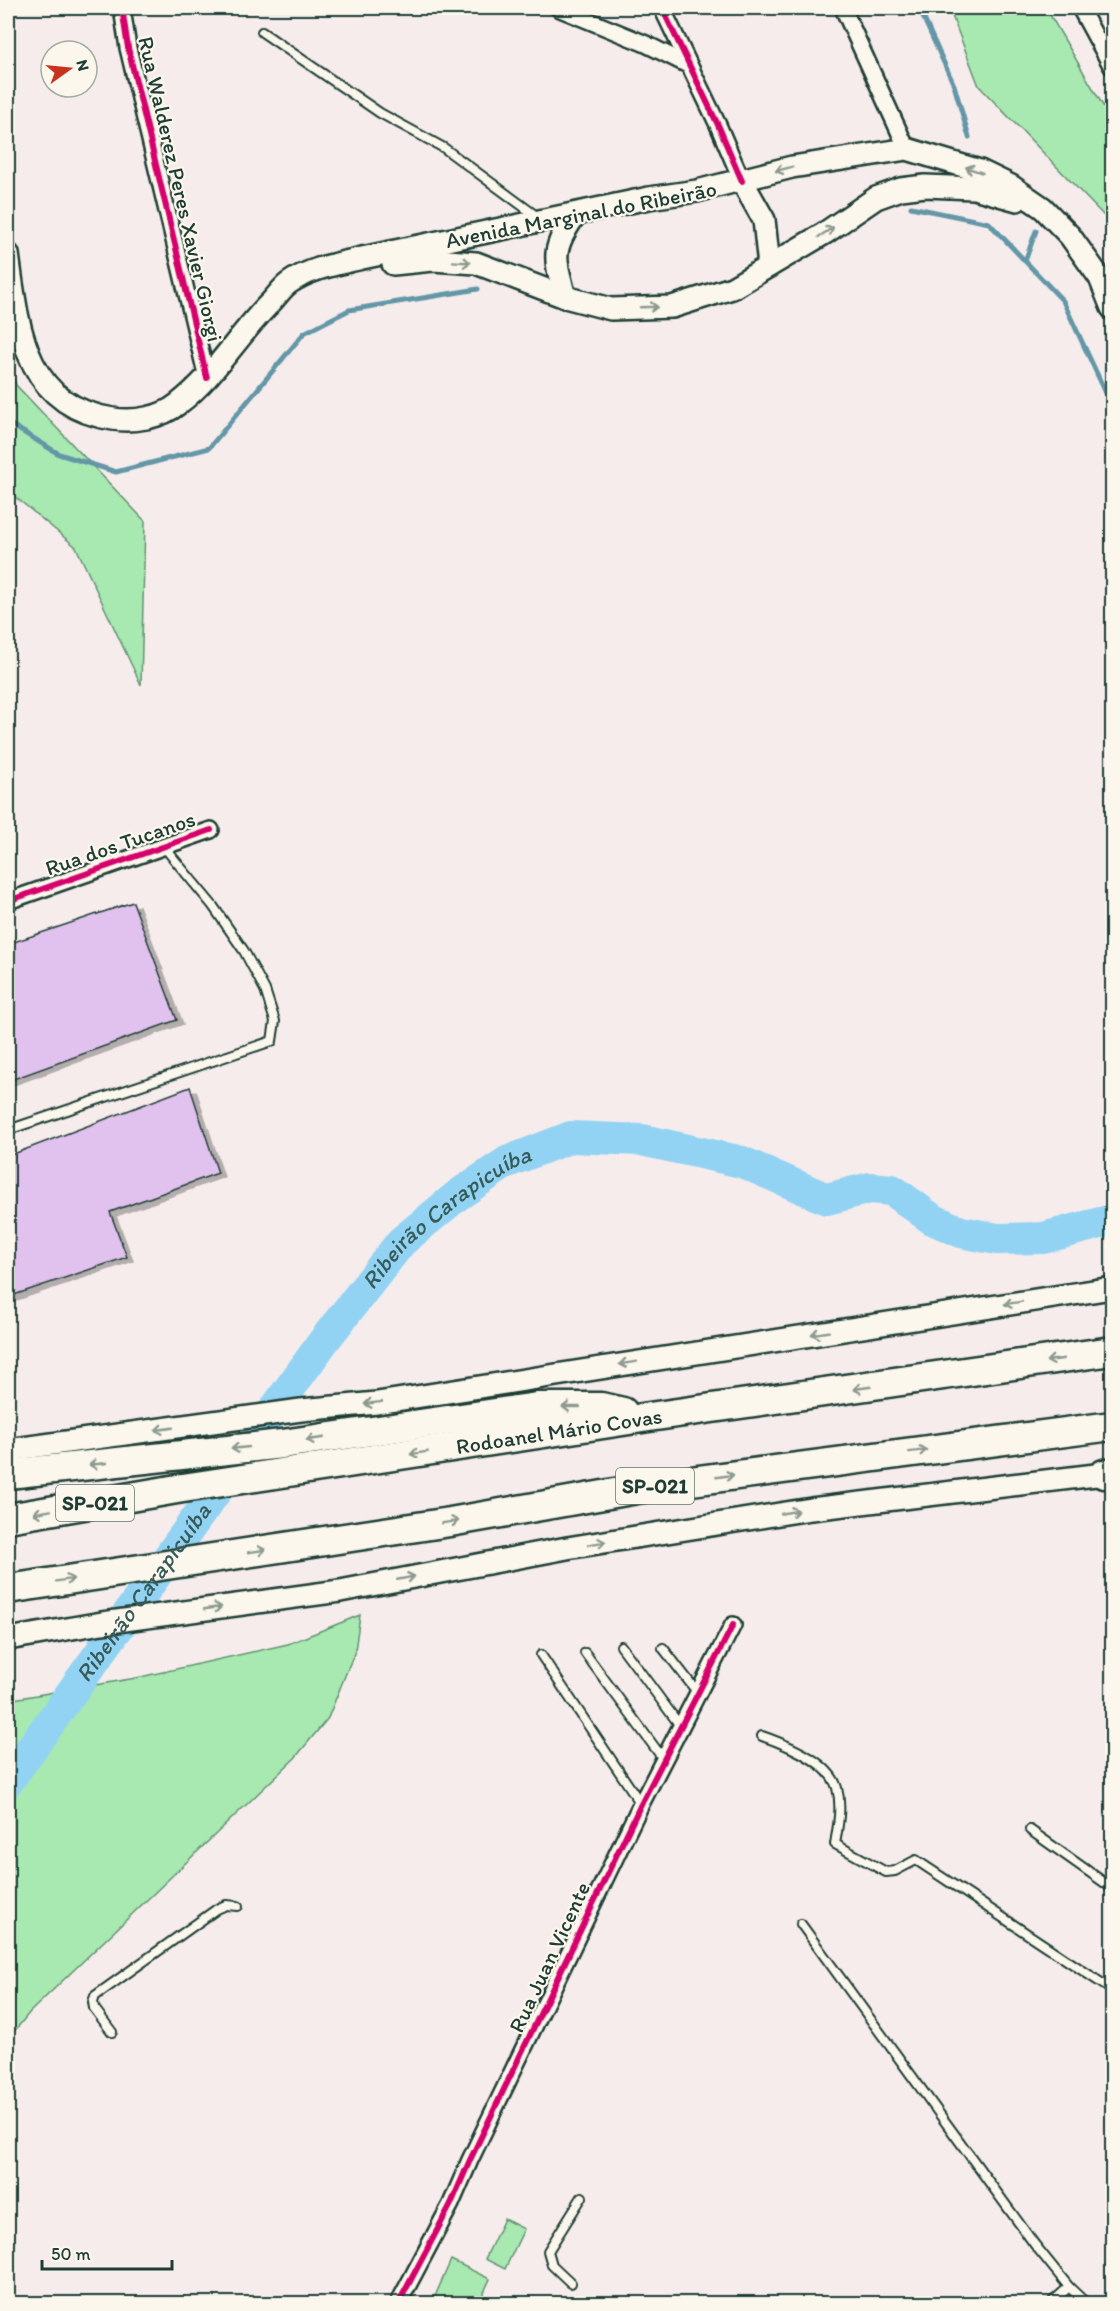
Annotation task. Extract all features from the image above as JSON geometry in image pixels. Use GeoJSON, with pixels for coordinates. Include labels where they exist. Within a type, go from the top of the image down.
{"type":"FeatureCollection","features":[{"type":"Feature","properties":{"kind":"highway","name":"Rodoanel Mário Covas"},"geometry":{"type":"LineString","coordinates":[[8,1518],[183,1488],[1113,1351]]}},
{"type":"Feature","properties":{"kind":"highway"},"geometry":{"type":"LineString","coordinates":[[8,1474],[282,1444],[537,1407],[601,1407],[649,1418]]}},
{"type":"Feature","properties":{"kind":"highway","name":"SP-021"},"geometry":{"type":"LineString","coordinates":[[8,1589],[450,1522],[660,1485],[1113,1426]]}},
{"type":"Feature","properties":{"kind":"main road","name":"Avenida Marginal do Ribeirão"},"geometry":{"type":"LineString","coordinates":[[8,254],[10,284],[19,326],[29,357],[46,386],[66,403],[99,417],[122,420],[155,416],[176,406],[207,378],[256,317],[290,283],[320,268],[742,181],[792,167],[907,149],[980,171],[1011,186],[1043,208],[1070,236],[1100,278],[1113,308]]}},
{"type":"Feature","properties":{"kind":"main road"},"geometry":{"type":"LineString","coordinates":[[742,181],[764,220],[769,266]]}},
{"type":"Feature","properties":{"kind":"main road","name":"Avenida Marginal do Ribeirão"},"geometry":{"type":"LineString","coordinates":[[320,268],[433,260],[476,263],[565,297],[611,309],[672,307],[732,288],[825,233],[876,198],[902,189],[925,186],[974,188],[1043,208]]}},
{"type":"Feature","properties":{"kind":"main road"},"geometry":{"type":"LineString","coordinates":[[565,297],[555,257],[563,231],[575,215]]}},
{"type":"Feature","properties":{"kind":"main road"},"geometry":{"type":"LineString","coordinates":[[8,1450],[301,1410],[377,1403],[1113,1288]]}},
{"type":"Feature","properties":{"kind":"main road"},"geometry":{"type":"LineString","coordinates":[[8,1639],[155,1615],[340,1591],[567,1548],[811,1509],[1110,1474]]}},
{"type":"Feature","properties":{"kind":"street","name":"Rua Walderez Peres Xavier Giorgi"},"geometry":{"type":"LineString","coordinates":[[122,8],[128,48],[207,378]]}},
{"type":"Feature","properties":{"kind":"street"},"geometry":{"type":"LineString","coordinates":[[558,8],[646,44],[688,65]]}},
{"type":"Feature","properties":{"kind":"street"},"geometry":{"type":"LineString","coordinates":[[662,8],[742,181]]}},
{"type":"Feature","properties":{"kind":"street"},"geometry":{"type":"LineString","coordinates":[[843,8],[907,149]]}},
{"type":"Feature","properties":{"kind":"street"},"geometry":{"type":"LineString","coordinates":[[1080,8],[1113,67]]}},
{"type":"Feature","properties":{"kind":"street","name":"Rua dos Tucanos"},"geometry":{"type":"LineString","coordinates":[[8,901],[211,830]]}},
{"type":"Feature","properties":{"kind":"street","name":"Rua Juan Vicente"},"geometry":{"type":"LineString","coordinates":[[398,2304],[451,2204],[641,1804],[733,1625]]}},
{"type":"Feature","properties":{"kind":"lane"},"geometry":{"type":"LineString","coordinates":[[262,32],[380,113],[444,148],[544,221]]}},
{"type":"Feature","properties":{"kind":"lane"},"geometry":{"type":"LineString","coordinates":[[8,1130],[272,1041],[275,1021],[265,990],[244,951],[213,906],[164,847]]}},
{"type":"Feature","properties":{"kind":"lane"},"geometry":{"type":"LineString","coordinates":[[621,1646],[681,1727]]}},
{"type":"Feature","properties":{"kind":"lane"},"geometry":{"type":"LineString","coordinates":[[663,1648],[698,1693]]}},
{"type":"Feature","properties":{"kind":"lane"},"geometry":{"type":"LineString","coordinates":[[585,1653],[664,1760]]}},
{"type":"Feature","properties":{"kind":"lane"},"geometry":{"type":"LineString","coordinates":[[541,1655],[641,1804]]}},
{"type":"Feature","properties":{"kind":"lane"},"geometry":{"type":"LineString","coordinates":[[762,1736],[800,1752],[827,1771],[837,1787],[839,1818],[835,1844],[886,1872],[895,1871],[916,1860],[1113,1990]]}},
{"type":"Feature","properties":{"kind":"lane"},"geometry":{"type":"LineString","coordinates":[[1030,1830],[1113,1888]]}},
{"type":"Feature","properties":{"kind":"lane"},"geometry":{"type":"LineString","coordinates":[[112,2032],[94,2008],[93,2002],[96,1996],[217,1909],[226,1905],[238,1906]]}},
{"type":"Feature","properties":{"kind":"lane"},"geometry":{"type":"LineString","coordinates":[[801,1924],[1035,2245],[1069,2287],[1087,2304]]}},
{"type":"Feature","properties":{"kind":"lane"},"geometry":{"type":"LineString","coordinates":[[571,2283],[552,2265],[548,2251],[582,2197]]}},
{"type":"Feature","properties":{"kind":"lane"},"geometry":{"type":"LineString","coordinates":[[1050,2304],[1069,2287]]}},
{"type":"Feature","properties":{"kind":"green space"},"geometry":{"type":"Polygon","coordinates":[[[949,8],[1046,8],[1112,121],[1112,215],[1104,216],[979,86],[949,8]]]}},
{"type":"Feature","properties":{"kind":"green space"},"geometry":{"type":"Polygon","coordinates":[[[8,363],[16,385],[145,521],[141,685],[76,547],[8,491],[8,363]]]}},
{"type":"Feature","properties":{"kind":"green space"},"geometry":{"type":"Polygon","coordinates":[[[360,1615],[355,1651],[328,1718],[295,1758],[30,2012],[8,2039],[8,1700],[136,1678],[288,1644],[360,1615]]]}},
{"type":"Feature","properties":{"kind":"green space"},"geometry":{"type":"Polygon","coordinates":[[[504,2219],[524,2229],[505,2269],[485,2259],[504,2219]]]}},
{"type":"Feature","properties":{"kind":"green space"},"geometry":{"type":"Polygon","coordinates":[[[451,2260],[490,2279],[479,2303],[432,2303],[451,2260]]]}},
{"type":"Feature","properties":{"kind":"building"},"geometry":{"type":"Polygon","coordinates":[[[133,902],[177,1020],[8,1081],[8,944],[133,902]]]}},
{"type":"Feature","properties":{"kind":"building"},"geometry":{"type":"Polygon","coordinates":[[[190,1087],[218,1173],[110,1212],[127,1257],[8,1297],[8,1156],[190,1087]]]}},
{"type":"Feature","properties":{"kind":"waterway"},"geometry":{"type":"LineString","coordinates":[[919,8],[954,85],[969,137]]}},
{"type":"Feature","properties":{"kind":"waterway"},"geometry":{"type":"LineString","coordinates":[[911,207],[989,223],[1063,301],[1112,406]]}},
{"type":"Feature","properties":{"kind":"waterway"},"geometry":{"type":"LineString","coordinates":[[1025,261],[1036,231]]}},
{"type":"Feature","properties":{"kind":"waterway"},"geometry":{"type":"LineString","coordinates":[[8,419],[10,424],[59,454],[116,472],[209,448],[304,333],[349,310],[478,289]]}},
{"type":"Feature","properties":{"kind":"waterway","name":"Ribeirão Carapicuíba"},"geometry":{"type":"LineString","coordinates":[[8,1781],[323,1342],[401,1242],[458,1195],[507,1162],[571,1137],[642,1140],[742,1162],[827,1199],[870,1188],[892,1190],[932,1219],[961,1232],[997,1239],[1043,1238],[1112,1220]]}},
{"type":"Feature","properties":{"kind":"cycle path"},"geometry":{"type":"LineString","coordinates":[[122,8],[128,48],[207,378]]}},
{"type":"Feature","properties":{"kind":"cycle path"},"geometry":{"type":"LineString","coordinates":[[662,8],[742,181]]}},
{"type":"Feature","properties":{"kind":"cycle path"},"geometry":{"type":"LineString","coordinates":[[8,901],[211,830]]}},
{"type":"Feature","properties":{"kind":"cycle path"},"geometry":{"type":"LineString","coordinates":[[398,2304],[451,2204],[641,1804],[733,1625]]}}]}
